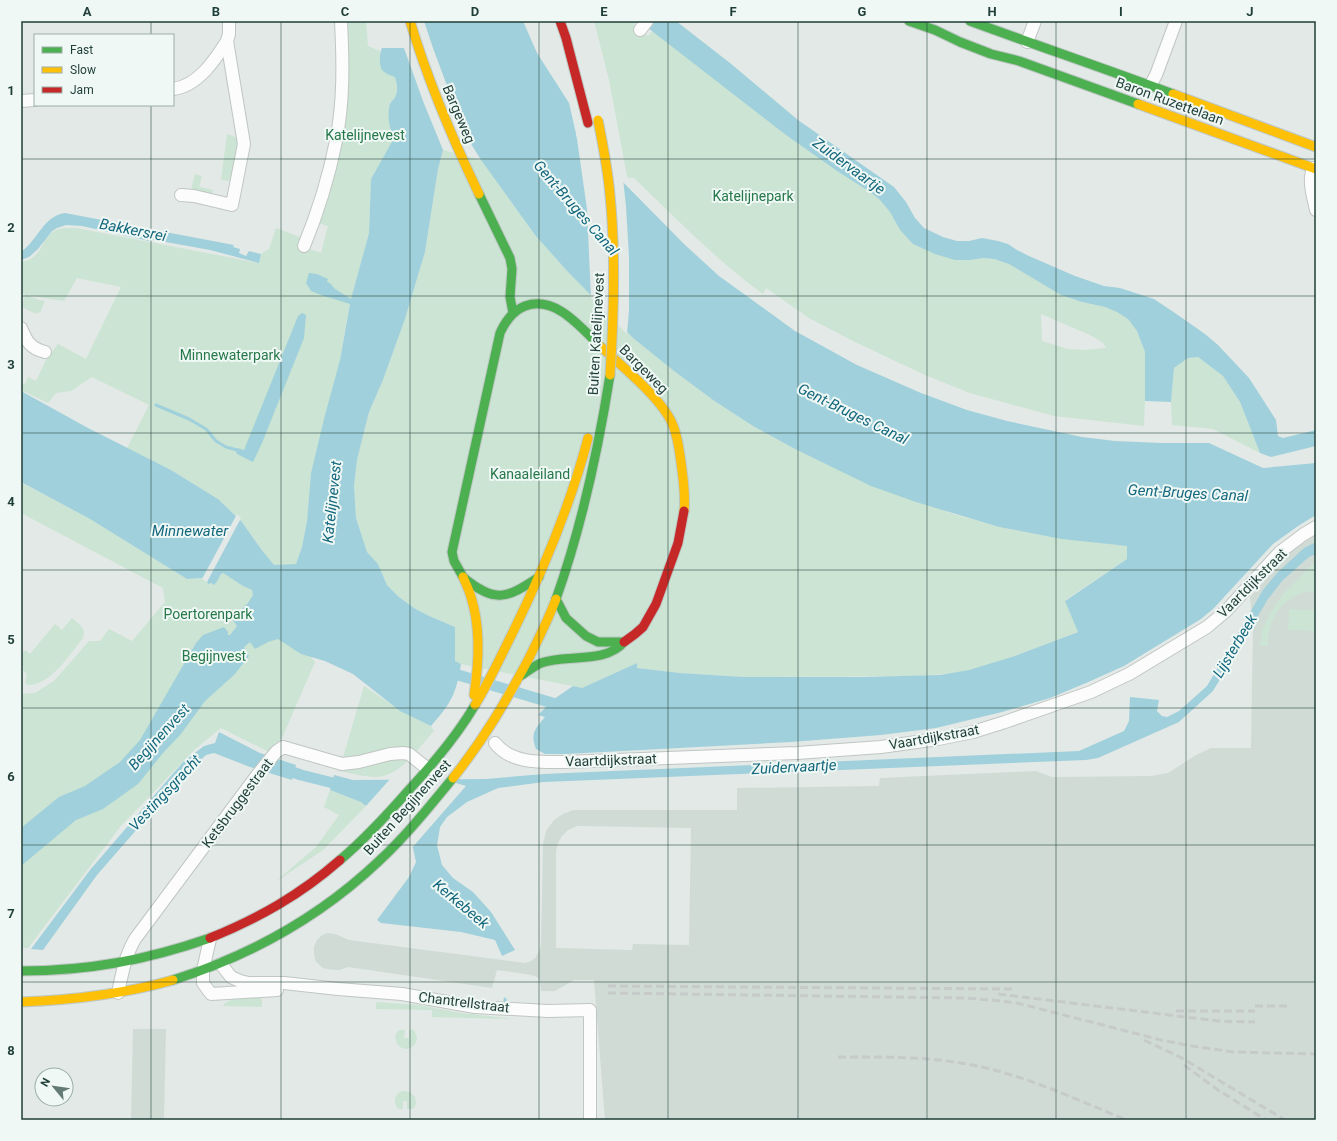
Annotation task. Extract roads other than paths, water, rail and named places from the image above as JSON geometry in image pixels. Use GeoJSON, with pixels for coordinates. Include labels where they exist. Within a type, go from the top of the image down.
{"type":"FeatureCollection","features":[{"type":"Feature","properties":{"kind":"main road","name":"Bargeweg"},"geometry":{"type":"LineString","coordinates":[[410,21],[432,88],[444,117],[466,167],[509,253],[512,262],[510,305],[513,313],[520,308],[535,304],[542,304],[557,308],[579,326],[634,378],[666,412],[674,426],[680,456],[684,487],[685,513],[673,558],[651,614],[645,625],[619,648],[592,657],[542,663],[520,676]]}},
{"type":"Feature","properties":{"kind":"main road"},"geometry":{"type":"LineString","coordinates":[[560,21],[566,38],[590,134]]}},
{"type":"Feature","properties":{"kind":"main road","name":"Baron Ruzettelaan"},"geometry":{"type":"LineString","coordinates":[[909,21],[934,30],[963,34],[994,46],[1022,52],[1067,57],[1092,64],[1145,90],[1316,147]]}},
{"type":"Feature","properties":{"kind":"main road","name":"Baron Ruzettelaan"},"geometry":{"type":"LineString","coordinates":[[970,21],[1022,52],[1024,60],[1029,65],[1315,169]]}},
{"type":"Feature","properties":{"kind":"main road"},"geometry":{"type":"LineString","coordinates":[[1129,101],[1145,90]]}},
{"type":"Feature","properties":{"kind":"main road","name":"Buiten Katelijnevest"},"geometry":{"type":"LineString","coordinates":[[503,706],[520,676],[556,599],[582,518],[598,446],[610,375],[614,321],[614,263],[611,205],[597,117]]}},
{"type":"Feature","properties":{"kind":"main road"},"geometry":{"type":"LineString","coordinates":[[602,208],[604,251]]}},
{"type":"Feature","properties":{"kind":"main road"},"geometry":{"type":"LineString","coordinates":[[476,699],[478,667],[477,627],[471,599],[454,561],[452,552],[500,333],[503,324],[513,313]]}},
{"type":"Feature","properties":{"kind":"main road","name":"Buiten Katelijnevest"},"geometry":{"type":"LineString","coordinates":[[601,358],[603,335]]}},
{"type":"Feature","properties":{"kind":"main road"},"geometry":{"type":"LineString","coordinates":[[476,699],[493,670],[539,577],[566,512],[590,427]]}},
{"type":"Feature","properties":{"kind":"main road"},"geometry":{"type":"LineString","coordinates":[[462,577],[482,592],[500,596],[510,594],[539,577]]}},
{"type":"Feature","properties":{"kind":"main road"},"geometry":{"type":"LineString","coordinates":[[556,599],[566,618],[586,636],[598,642],[624,642]]}},
{"type":"Feature","properties":{"kind":"main road","name":"Buiten Begijnenvest"},"geometry":{"type":"LineString","coordinates":[[21,971],[78,970],[125,963],[163,954],[210,939],[254,919],[291,898],[325,874],[371,831],[426,772],[454,737],[471,711],[476,699]]}},
{"type":"Feature","properties":{"kind":"main road","name":"Buiten Begijnenvest"},"geometry":{"type":"LineString","coordinates":[[21,1002],[118,994],[147,988],[222,964],[281,933],[313,913],[346,889],[393,848],[451,782],[474,751],[503,706]]}},
{"type":"Feature","properties":{"kind":"main road"},"geometry":{"type":"LineString","coordinates":[[210,939],[222,964]]}},
{"type":"Feature","properties":{"kind":"street"},"geometry":{"type":"LineString","coordinates":[[174,89],[180,88],[194,80],[216,58],[227,40],[229,34],[229,21]]}},
{"type":"Feature","properties":{"kind":"street"},"geometry":{"type":"LineString","coordinates":[[304,246],[328,176],[336,140],[342,94],[342,21]]}},
{"type":"Feature","properties":{"kind":"street"},"geometry":{"type":"LineString","coordinates":[[1022,52],[1035,21]]}},
{"type":"Feature","properties":{"kind":"street"},"geometry":{"type":"LineString","coordinates":[[1145,90],[1156,75],[1176,21]]}},
{"type":"Feature","properties":{"kind":"street"},"geometry":{"type":"LineString","coordinates":[[181,195],[194,196],[232,205],[244,144],[227,40]]}},
{"type":"Feature","properties":{"kind":"street"},"geometry":{"type":"LineString","coordinates":[[216,58],[230,58]]}},
{"type":"Feature","properties":{"kind":"street"},"geometry":{"type":"LineString","coordinates":[[21,101],[34,100]]}},
{"type":"Feature","properties":{"kind":"street"},"geometry":{"type":"LineString","coordinates":[[1315,169],[1311,175],[1310,181],[1316,210]]}},
{"type":"Feature","properties":{"kind":"street"},"geometry":{"type":"LineString","coordinates":[[21,328],[27,342],[37,350],[46,352]]}},
{"type":"Feature","properties":{"kind":"street","name":"Vaartdijkstraat"},"geometry":{"type":"LineString","coordinates":[[495,743],[499,748],[516,758],[535,762],[565,762],[797,753],[881,747],[932,740],[973,732],[1084,695],[1129,674],[1207,627],[1226,611],[1280,552],[1316,527]]}},
{"type":"Feature","properties":{"kind":"street","name":"Ketsbruggestraat"},"geometry":{"type":"LineString","coordinates":[[118,994],[129,950],[135,939],[276,752],[283,747],[342,764],[359,762],[390,754],[403,753],[409,754],[417,760],[426,772]]}},
{"type":"Feature","properties":{"kind":"street","name":"Chantrellstraat"},"geometry":{"type":"LineString","coordinates":[[210,939],[203,970],[203,983],[211,994],[264,990],[338,989]]}},
{"type":"Feature","properties":{"kind":"street","name":"Chantrellstraat"},"geometry":{"type":"LineString","coordinates":[[222,964],[231,977],[249,983],[284,983],[402,994],[475,1007],[548,1011],[590,1010],[590,1120]]}},
{"type":"Feature","properties":{"kind":"water","name":"Gent-Bruges Canal"},"geometry":{"type":"Polygon","coordinates":[[[424,21],[523,21],[537,53],[569,103],[577,138],[684,244],[719,276],[795,331],[857,365],[921,393],[967,410],[1007,421],[1082,437],[1115,441],[1209,443],[1263,468],[1316,463],[1316,515],[1273,544],[1214,608],[1201,619],[1124,666],[1050,698],[1002,712],[936,728],[881,735],[791,742],[545,754],[536,749],[533,739],[534,732],[545,717],[538,715],[554,699],[573,686],[582,688],[637,663],[637,668],[680,673],[744,677],[864,677],[940,675],[969,670],[1015,656],[1078,632],[1065,601],[1127,559],[1127,546],[1062,539],[999,527],[916,502],[871,486],[795,449],[753,426],[713,400],[674,371],[633,338],[568,272],[535,235],[481,160],[465,134],[424,21]]]}},
{"type":"Feature","properties":{"kind":"water","name":"Zuidervaartje"},"geometry":{"type":"Polygon","coordinates":[[[639,21],[676,21],[730,63],[798,120],[894,187],[906,202],[915,218],[924,228],[943,237],[957,241],[969,241],[982,238],[1008,244],[1029,256],[1075,276],[1104,286],[1120,288],[1154,299],[1205,334],[1218,345],[1249,378],[1276,420],[1278,436],[1283,438],[1316,430],[1316,446],[1271,457],[1260,453],[1240,402],[1223,376],[1198,357],[1188,358],[1174,368],[1171,402],[1145,401],[1145,352],[1137,331],[1128,319],[1105,307],[1082,302],[1061,295],[1009,264],[994,259],[983,258],[955,260],[935,254],[913,244],[900,230],[890,212],[880,200],[786,135],[639,21]]]}},
{"type":"Feature","properties":{"kind":"water"},"geometry":{"type":"Polygon","coordinates":[[[382,48],[404,48],[443,150],[438,169],[425,252],[405,319],[383,380],[369,412],[357,460],[354,486],[356,518],[367,552],[378,564],[387,585],[399,597],[414,608],[455,627],[455,661],[461,664],[457,684],[452,698],[431,726],[400,711],[353,674],[325,661],[301,654],[278,639],[268,642],[255,649],[250,642],[244,647],[249,656],[234,675],[205,701],[181,734],[163,753],[138,784],[103,809],[76,820],[21,866],[21,828],[59,797],[85,786],[120,762],[140,740],[196,643],[203,635],[224,627],[228,632],[228,635],[230,635],[237,626],[232,619],[248,603],[253,595],[252,590],[223,573],[214,585],[211,583],[208,584],[207,581],[202,578],[187,579],[90,519],[21,482],[21,391],[88,428],[171,470],[218,499],[242,522],[274,565],[296,564],[302,547],[307,521],[311,473],[340,360],[350,304],[311,291],[306,283],[309,273],[317,274],[328,279],[327,282],[330,283],[335,289],[351,299],[369,233],[371,179],[394,138],[390,126],[389,112],[391,101],[397,94],[397,85],[395,77],[386,73],[382,69],[380,53],[382,48]]]}},
{"type":"Feature","properties":{"kind":"water","name":"Bakkersrei"},"geometry":{"type":"Polygon","coordinates":[[[65,213],[234,245],[233,247],[240,249],[239,253],[246,256],[249,251],[261,254],[259,263],[210,250],[149,239],[149,241],[82,226],[66,225],[52,231],[38,249],[29,257],[21,260],[21,252],[27,247],[46,223],[57,215],[65,213]]]}},
{"type":"Feature","properties":{"kind":"water"},"geometry":{"type":"Polygon","coordinates":[[[302,313],[306,315],[304,338],[253,462],[237,454],[237,448],[244,450],[298,316],[302,313]]]}},
{"type":"Feature","properties":{"kind":"water"},"geometry":{"type":"Polygon","coordinates":[[[1316,542],[1316,554],[1309,557],[1283,580],[1268,599],[1213,691],[1179,722],[1098,758],[1086,760],[544,782],[498,788],[467,802],[447,817],[440,827],[437,845],[442,865],[453,878],[473,892],[491,912],[515,950],[502,956],[495,940],[461,932],[381,923],[377,920],[409,877],[416,862],[413,848],[394,828],[361,802],[330,790],[334,775],[353,780],[486,779],[544,774],[1079,751],[1124,731],[1129,721],[1130,697],[1159,700],[1157,711],[1162,716],[1167,717],[1179,711],[1207,686],[1263,590],[1277,573],[1304,548],[1316,542]]]}},
{"type":"Feature","properties":{"kind":"water"},"geometry":{"type":"Polygon","coordinates":[[[219,732],[260,753],[296,765],[292,780],[250,767],[214,753],[206,755],[186,773],[97,875],[43,950],[31,949],[90,870],[183,762],[204,746],[215,743],[219,732]]]}},
{"type":"Feature","properties":{"kind":"waterway"},"geometry":{"type":"LineString","coordinates":[[156,405],[189,419],[206,429],[216,441],[226,447],[237,450]]}},
{"type":"Feature","properties":{"kind":"waterway"},"geometry":{"type":"LineString","coordinates":[[445,671],[559,705],[565,705]]}},
{"type":"Feature","properties":{"kind":"waterway","name":"Vestingsgracht"},"geometry":{"type":"LineString","coordinates":[[281,768],[301,775],[345,786]]}},
{"type":"Feature","properties":{"kind":"railway"},"geometry":{"type":"LineString","coordinates":[[608,986],[1012,989]]}},
{"type":"Feature","properties":{"kind":"railway"},"geometry":{"type":"LineString","coordinates":[[608,993],[964,998],[992,1000],[1017,1003],[1165,1041],[1198,1047],[1234,1052],[1316,1054]]}},
{"type":"Feature","properties":{"kind":"railway"},"geometry":{"type":"LineString","coordinates":[[998,994],[1218,1021],[1255,1022]]}},
{"type":"Feature","properties":{"kind":"railway"},"geometry":{"type":"LineString","coordinates":[[1255,1006],[1289,1006]]}},
{"type":"Feature","properties":{"kind":"railway"},"geometry":{"type":"LineString","coordinates":[[1176,1011],[1255,1011]]}},
{"type":"Feature","properties":{"kind":"railway"},"geometry":{"type":"LineString","coordinates":[[1144,1040],[1180,1057],[1285,1120]]}},
{"type":"Feature","properties":{"kind":"railway"},"geometry":{"type":"LineString","coordinates":[[838,1057],[892,1057],[963,1063],[1019,1077],[1127,1120]]}},
{"type":"Feature","properties":{"kind":"railway"},"geometry":{"type":"LineString","coordinates":[[1184,1065],[1218,1090],[1266,1120]]}},
{"type":"Feature","properties":{"kind":"park label","name":"Katelijnevest"},"geometry":{"type":"Point","coordinates":[365,135]}},
{"type":"Feature","properties":{"kind":"park label","name":"Katelijnepark"},"geometry":{"type":"Point","coordinates":[753,196]}},
{"type":"Feature","properties":{"kind":"park label","name":"Minnewaterpark"},"geometry":{"type":"Point","coordinates":[230,355]}},
{"type":"Feature","properties":{"kind":"park label","name":"Kanaaleiland"},"geometry":{"type":"Point","coordinates":[530,474]}},
{"type":"Feature","properties":{"kind":"park label","name":"Poertorenpark"},"geometry":{"type":"Point","coordinates":[208,614]}},
{"type":"Feature","properties":{"kind":"park label","name":"Begijnvest"},"geometry":{"type":"Point","coordinates":[214,656]}},
{"type":"Feature","properties":{"kind":"water label","name":"Katelijnevest"},"geometry":{"type":"Point","coordinates":[332,502]}},
{"type":"Feature","properties":{"kind":"water label","name":"Minnewater"},"geometry":{"type":"Point","coordinates":[190,531]}},
{"type":"Feature","properties":{"kind":"water label","name":"Lijsterbeek"},"geometry":{"type":"Point","coordinates":[1235,646]}},
{"type":"Feature","properties":{"kind":"water label","name":"Begijnenvest"},"geometry":{"type":"Point","coordinates":[159,737]}},
{"type":"Feature","properties":{"kind":"water label","name":"Kerkebeek"},"geometry":{"type":"Point","coordinates":[461,904]}}]}
